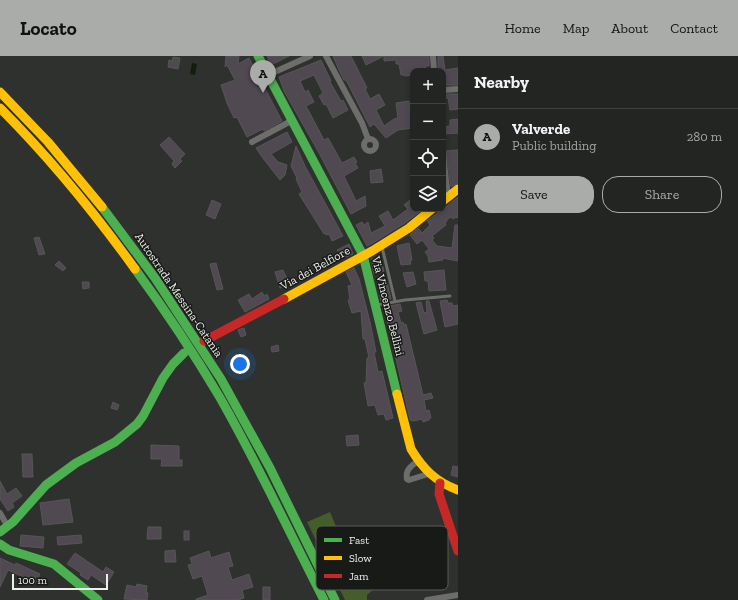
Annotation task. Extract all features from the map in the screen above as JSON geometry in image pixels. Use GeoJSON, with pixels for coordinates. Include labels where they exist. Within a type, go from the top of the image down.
{"type":"FeatureCollection","features":[{"type":"Feature","properties":{"kind":"main road","name":"Via Vincenzo Bellini"},"geometry":{"type":"LineString","coordinates":[[258,56],[363,255],[411,449],[428,474],[440,483],[458,490]]}},
{"type":"Feature","properties":{"kind":"main road","name":"Autostrada Messina-Catania"},"geometry":{"type":"LineString","coordinates":[[0,92],[58,153],[86,186],[137,252],[190,331],[227,390],[247,426],[316,562]]}},
{"type":"Feature","properties":{"kind":"main road","name":"Autostrada Messina-Catania"},"geometry":{"type":"LineString","coordinates":[[0,108],[55,166],[101,222],[182,337],[238,432],[316,584]]}},
{"type":"Feature","properties":{"kind":"main road"},"geometry":{"type":"LineString","coordinates":[[446,198],[458,189]]}},
{"type":"Feature","properties":{"kind":"main road","name":"Via dei Belfiore"},"geometry":{"type":"LineString","coordinates":[[204,340],[236,325],[382,245],[409,228],[428,212]]}},
{"type":"Feature","properties":{"kind":"main road"},"geometry":{"type":"LineString","coordinates":[[0,532],[8,527],[34,497],[51,482],[76,463],[116,442],[137,424],[143,416],[163,378],[173,364],[184,354]]}},
{"type":"Feature","properties":{"kind":"main road"},"geometry":{"type":"LineString","coordinates":[[440,483],[440,494],[455,533],[458,551]]}},
{"type":"Feature","properties":{"kind":"main road"},"geometry":{"type":"LineString","coordinates":[[0,544],[9,550],[54,564],[98,600]]}},
{"type":"Feature","properties":{"kind":"main road","name":"Autostrada Messina-Catania"},"geometry":{"type":"LineString","coordinates":[[319,590],[324,600]]}},
{"type":"Feature","properties":{"kind":"main road","name":"Autostrada Messina-Catania"},"geometry":{"type":"LineString","coordinates":[[330,590],[335,600]]}},
{"type":"Feature","properties":{"kind":"street"},"geometry":{"type":"LineString","coordinates":[[268,75],[310,56]]}},
{"type":"Feature","properties":{"kind":"street"},"geometry":{"type":"LineString","coordinates":[[326,56],[362,123],[368,138]]}},
{"type":"Feature","properties":{"kind":"street"},"geometry":{"type":"LineString","coordinates":[[433,56],[434,68]]}},
{"type":"Feature","properties":{"kind":"street"},"geometry":{"type":"LineString","coordinates":[[446,90],[458,89]]}},
{"type":"Feature","properties":{"kind":"street"},"geometry":{"type":"LineString","coordinates":[[252,142],[291,121]]}},
{"type":"Feature","properties":{"kind":"street"},"geometry":{"type":"LineString","coordinates":[[418,461],[408,469],[406,479],[409,480],[428,474]]}},
{"type":"Feature","properties":{"kind":"street"},"geometry":{"type":"LineString","coordinates":[[0,513],[8,527]]}},
{"type":"Feature","properties":{"kind":"street"},"geometry":{"type":"LineString","coordinates":[[427,600],[458,595]]}},
{"type":"Feature","properties":{"kind":"lane"},"geometry":{"type":"LineString","coordinates":[[382,245],[395,301]]}},
{"type":"Feature","properties":{"kind":"lane"},"geometry":{"type":"LineString","coordinates":[[375,305],[395,301],[450,296]]}},
{"type":"Feature","properties":{"kind":"green space"},"geometry":{"type":"Polygon","coordinates":[[[330,512],[336,526],[316,526],[316,540],[307,522],[330,512]]]}},
{"type":"Feature","properties":{"kind":"green space"},"geometry":{"type":"Polygon","coordinates":[[[340,590],[373,590],[367,595],[367,600],[345,600],[340,590]]]}},
{"type":"Feature","properties":{"kind":"shaded area"},"geometry":{"type":"Polygon","coordinates":[[[192,63],[197,64],[195,75],[190,74],[192,63]]]}},
{"type":"Feature","properties":{"kind":"building"},"geometry":{"type":"Polygon","coordinates":[[[226,56],[239,56],[238,64],[249,58],[282,121],[264,131],[263,129],[247,137],[237,117],[234,118],[221,85],[235,80],[227,65],[225,67],[226,56]]]}},
{"type":"Feature","properties":{"kind":"building"},"geometry":{"type":"Polygon","coordinates":[[[267,56],[289,56],[271,65],[267,56]]]}},
{"type":"Feature","properties":{"kind":"building"},"geometry":{"type":"Polygon","coordinates":[[[333,56],[351,56],[367,88],[365,89],[370,99],[379,94],[385,105],[376,110],[384,126],[398,118],[396,103],[409,101],[410,128],[398,130],[386,138],[374,124],[370,127],[346,80],[344,80],[333,56]]]}},
{"type":"Feature","properties":{"kind":"building"},"geometry":{"type":"Polygon","coordinates":[[[362,56],[384,56],[366,65],[362,56]]]}},
{"type":"Feature","properties":{"kind":"building"},"geometry":{"type":"Polygon","coordinates":[[[384,56],[429,56],[429,66],[425,66],[425,68],[410,68],[410,75],[405,76],[401,75],[399,64],[396,64],[396,60],[384,61],[384,56]]]}},
{"type":"Feature","properties":{"kind":"building"},"geometry":{"type":"Polygon","coordinates":[[[438,56],[443,56],[445,68],[438,68],[438,56]]]}},
{"type":"Feature","properties":{"kind":"building"},"geometry":{"type":"Polygon","coordinates":[[[173,57],[180,58],[178,69],[168,67],[169,60],[172,61],[173,57]]]}},
{"type":"Feature","properties":{"kind":"building"},"geometry":{"type":"Polygon","coordinates":[[[321,60],[331,81],[330,82],[341,101],[343,100],[348,110],[333,118],[326,104],[324,105],[319,96],[323,93],[314,75],[300,81],[305,92],[308,90],[314,102],[306,106],[324,140],[328,138],[342,163],[354,157],[357,162],[355,163],[358,168],[344,176],[356,201],[365,196],[366,206],[351,214],[284,91],[279,77],[321,60]]]}},
{"type":"Feature","properties":{"kind":"building"},"geometry":{"type":"Polygon","coordinates":[[[458,68],[458,85],[446,85],[446,70],[458,68]]]}},
{"type":"Feature","properties":{"kind":"building"},"geometry":{"type":"Polygon","coordinates":[[[446,94],[458,94],[458,109],[450,110],[448,98],[446,98],[446,94]]]}},
{"type":"Feature","properties":{"kind":"building"},"geometry":{"type":"Polygon","coordinates":[[[458,119],[458,133],[446,134],[446,127],[450,126],[450,120],[458,119]]]}},
{"type":"Feature","properties":{"kind":"building"},"geometry":{"type":"Polygon","coordinates":[[[287,132],[292,142],[271,154],[278,162],[287,165],[285,175],[280,180],[256,148],[287,132]]]}},
{"type":"Feature","properties":{"kind":"building"},"geometry":{"type":"Polygon","coordinates":[[[169,137],[185,154],[180,159],[182,161],[175,168],[172,164],[174,161],[160,145],[169,137]]]}},
{"type":"Feature","properties":{"kind":"building"},"geometry":{"type":"Polygon","coordinates":[[[296,146],[306,168],[343,236],[332,241],[329,234],[324,234],[299,194],[302,192],[291,166],[296,146]]]}},
{"type":"Feature","properties":{"kind":"building"},"geometry":{"type":"Polygon","coordinates":[[[458,150],[458,183],[451,187],[446,151],[458,150]]]}},
{"type":"Feature","properties":{"kind":"building"},"geometry":{"type":"Polygon","coordinates":[[[381,169],[383,182],[371,183],[370,171],[381,169]]]}},
{"type":"Feature","properties":{"kind":"building"},"geometry":{"type":"Polygon","coordinates":[[[458,197],[458,218],[455,217],[454,219],[450,217],[445,223],[446,225],[432,236],[434,238],[432,240],[437,246],[452,248],[455,225],[458,225],[458,261],[442,258],[443,260],[429,262],[428,256],[425,252],[429,249],[422,240],[417,244],[410,235],[418,228],[422,233],[430,225],[427,221],[439,212],[446,212],[447,206],[458,197]]]}},
{"type":"Feature","properties":{"kind":"building"},"geometry":{"type":"Polygon","coordinates":[[[212,200],[221,204],[215,219],[206,215],[212,200]]]}},
{"type":"Feature","properties":{"kind":"building"},"geometry":{"type":"Polygon","coordinates":[[[410,200],[410,212],[419,212],[405,223],[367,246],[356,225],[362,222],[364,225],[368,222],[371,233],[385,226],[379,216],[388,211],[393,220],[408,209],[404,205],[410,200]]]}},
{"type":"Feature","properties":{"kind":"building"},"geometry":{"type":"Polygon","coordinates":[[[39,237],[45,254],[39,255],[34,238],[39,237]]]}},
{"type":"Feature","properties":{"kind":"building"},"geometry":{"type":"Polygon","coordinates":[[[409,243],[412,260],[410,261],[411,264],[401,265],[397,246],[409,243]]]}},
{"type":"Feature","properties":{"kind":"building"},"geometry":{"type":"Polygon","coordinates":[[[349,244],[353,254],[343,258],[337,250],[349,244]]]}},
{"type":"Feature","properties":{"kind":"building"},"geometry":{"type":"Polygon","coordinates":[[[380,257],[384,271],[374,274],[371,259],[380,257]]]}},
{"type":"Feature","properties":{"kind":"building"},"geometry":{"type":"Polygon","coordinates":[[[59,261],[66,268],[63,271],[55,265],[59,261]]]}},
{"type":"Feature","properties":{"kind":"building"},"geometry":{"type":"Polygon","coordinates":[[[216,263],[223,289],[217,290],[210,264],[216,263]]]}},
{"type":"Feature","properties":{"kind":"building"},"geometry":{"type":"Polygon","coordinates":[[[354,268],[359,279],[370,322],[378,372],[382,371],[393,418],[386,420],[384,414],[378,415],[375,405],[368,406],[364,383],[366,383],[367,358],[369,358],[365,339],[363,339],[361,311],[352,313],[348,300],[350,300],[348,286],[352,285],[346,272],[354,268]]]}},
{"type":"Feature","properties":{"kind":"building"},"geometry":{"type":"Polygon","coordinates":[[[283,270],[289,283],[280,288],[275,272],[283,270]]]}},
{"type":"Feature","properties":{"kind":"building"},"geometry":{"type":"Polygon","coordinates":[[[444,270],[446,290],[429,291],[428,281],[425,281],[424,272],[444,270]]]}},
{"type":"Feature","properties":{"kind":"building"},"geometry":{"type":"Polygon","coordinates":[[[413,272],[416,284],[407,287],[403,273],[413,272]]]}},
{"type":"Feature","properties":{"kind":"building"},"geometry":{"type":"Polygon","coordinates":[[[82,282],[89,282],[89,288],[83,289],[82,282]]]}},
{"type":"Feature","properties":{"kind":"building"},"geometry":{"type":"Polygon","coordinates":[[[387,282],[391,299],[381,301],[378,284],[387,282]]]}},
{"type":"Feature","properties":{"kind":"building"},"geometry":{"type":"Polygon","coordinates":[[[262,292],[264,296],[267,294],[269,299],[245,312],[238,300],[249,294],[252,299],[262,292]]]}},
{"type":"Feature","properties":{"kind":"building"},"geometry":{"type":"Polygon","coordinates":[[[447,300],[448,303],[452,303],[453,306],[458,305],[458,324],[445,327],[440,301],[447,300]]]}},
{"type":"Feature","properties":{"kind":"building"},"geometry":{"type":"Polygon","coordinates":[[[426,301],[429,301],[437,330],[424,334],[416,303],[421,302],[424,313],[427,312],[426,301]]]}},
{"type":"Feature","properties":{"kind":"building"},"geometry":{"type":"Polygon","coordinates":[[[400,304],[402,311],[398,312],[401,323],[403,322],[404,325],[406,324],[423,395],[431,393],[433,398],[424,400],[426,411],[429,410],[431,418],[423,422],[422,419],[414,421],[410,420],[384,307],[400,304]]]}},
{"type":"Feature","properties":{"kind":"building"},"geometry":{"type":"Polygon","coordinates":[[[244,328],[246,335],[241,337],[238,330],[244,328]]]}},
{"type":"Feature","properties":{"kind":"building"},"geometry":{"type":"Polygon","coordinates":[[[278,345],[279,351],[272,352],[271,347],[278,345]]]}},
{"type":"Feature","properties":{"kind":"building"},"geometry":{"type":"Polygon","coordinates":[[[113,402],[119,405],[117,410],[111,408],[113,402]]]}},
{"type":"Feature","properties":{"kind":"building"},"geometry":{"type":"Polygon","coordinates":[[[358,435],[359,445],[347,446],[346,436],[358,435]]]}},
{"type":"Feature","properties":{"kind":"building"},"geometry":{"type":"Polygon","coordinates":[[[151,445],[179,446],[179,460],[182,460],[182,466],[161,466],[162,459],[151,459],[151,445]]]}},
{"type":"Feature","properties":{"kind":"building"},"geometry":{"type":"Polygon","coordinates":[[[22,454],[32,454],[33,477],[23,477],[22,454]]]}},
{"type":"Feature","properties":{"kind":"building"},"geometry":{"type":"Polygon","coordinates":[[[453,466],[458,467],[458,477],[451,475],[453,466]]]}},
{"type":"Feature","properties":{"kind":"building"},"geometry":{"type":"Polygon","coordinates":[[[0,481],[7,494],[16,488],[22,496],[12,503],[14,507],[8,511],[0,499],[0,481]]]}},
{"type":"Feature","properties":{"kind":"building"},"geometry":{"type":"Polygon","coordinates":[[[69,499],[73,522],[43,525],[40,503],[69,499]]]}},
{"type":"Feature","properties":{"kind":"building"},"geometry":{"type":"Polygon","coordinates":[[[148,527],[161,527],[161,539],[147,539],[148,527]]]}},
{"type":"Feature","properties":{"kind":"building"},"geometry":{"type":"Polygon","coordinates":[[[184,531],[189,531],[189,540],[184,540],[184,531]]]}},
{"type":"Feature","properties":{"kind":"building"},"geometry":{"type":"Polygon","coordinates":[[[21,535],[44,537],[43,548],[20,546],[21,535]]]}},
{"type":"Feature","properties":{"kind":"building"},"geometry":{"type":"Polygon","coordinates":[[[81,535],[82,543],[58,545],[57,537],[81,535]]]}},
{"type":"Feature","properties":{"kind":"building"},"geometry":{"type":"Polygon","coordinates":[[[175,550],[176,562],[165,562],[165,551],[175,550]]]}},
{"type":"Feature","properties":{"kind":"building"},"geometry":{"type":"Polygon","coordinates":[[[209,551],[211,558],[229,552],[233,566],[228,567],[232,580],[249,574],[253,587],[242,590],[244,598],[238,600],[196,600],[208,595],[202,576],[193,579],[188,565],[192,564],[190,558],[209,551]]]}},
{"type":"Feature","properties":{"kind":"building"},"geometry":{"type":"Polygon","coordinates":[[[75,553],[103,572],[106,567],[114,572],[106,585],[91,575],[88,580],[80,575],[81,573],[67,564],[75,553]]]}},
{"type":"Feature","properties":{"kind":"building"},"geometry":{"type":"Polygon","coordinates":[[[0,558],[15,565],[16,563],[40,574],[36,583],[8,570],[0,587],[0,558]]]}},
{"type":"Feature","properties":{"kind":"building"},"geometry":{"type":"Polygon","coordinates":[[[137,584],[147,586],[147,600],[124,599],[127,585],[136,587],[137,584]]]}},
{"type":"Feature","properties":{"kind":"building"},"geometry":{"type":"Polygon","coordinates":[[[263,587],[270,587],[270,600],[263,600],[263,587]]]}},
{"type":"Feature","properties":{"kind":"traffic: fast"},"geometry":{"type":"LineString","coordinates":[[258,56],[363,255],[397,394]]}},
{"type":"Feature","properties":{"kind":"traffic: fast"},"geometry":{"type":"LineString","coordinates":[[102,207],[155,278],[221,379],[270,468],[316,561]]}},
{"type":"Feature","properties":{"kind":"traffic: fast"},"geometry":{"type":"LineString","coordinates":[[135,269],[178,331],[219,396],[260,472],[316,584]]}},
{"type":"Feature","properties":{"kind":"traffic: fast"},"geometry":{"type":"LineString","coordinates":[[0,532],[13,522],[46,485],[76,463],[115,442],[137,424],[143,416],[163,378],[173,364],[184,353]]}},
{"type":"Feature","properties":{"kind":"traffic: fast"},"geometry":{"type":"LineString","coordinates":[[0,544],[9,550],[54,564],[98,600]]}},
{"type":"Feature","properties":{"kind":"traffic: fast"},"geometry":{"type":"LineString","coordinates":[[319,590],[324,600]]}},
{"type":"Feature","properties":{"kind":"traffic: fast"},"geometry":{"type":"LineString","coordinates":[[330,590],[335,600]]}},
{"type":"Feature","properties":{"kind":"traffic: slow"},"geometry":{"type":"LineString","coordinates":[[0,92],[48,142],[102,207]]}},
{"type":"Feature","properties":{"kind":"traffic: slow"},"geometry":{"type":"LineString","coordinates":[[0,108],[71,186],[135,269]]}},
{"type":"Feature","properties":{"kind":"traffic: slow"},"geometry":{"type":"LineString","coordinates":[[446,199],[458,189]]}},
{"type":"Feature","properties":{"kind":"traffic: slow"},"geometry":{"type":"LineString","coordinates":[[284,299],[372,251],[409,228],[428,212]]}},
{"type":"Feature","properties":{"kind":"traffic: slow"},"geometry":{"type":"LineString","coordinates":[[397,394],[411,449],[425,469],[443,483],[458,490]]}},
{"type":"Feature","properties":{"kind":"traffic: jam"},"geometry":{"type":"LineString","coordinates":[[204,341],[284,299]]}},
{"type":"Feature","properties":{"kind":"traffic: jam"},"geometry":{"type":"LineString","coordinates":[[440,483],[439,494],[458,551]]}},
{"type":"Feature","properties":{"kind":"place","name":"Valverde"},"geometry":{"type":"Point","coordinates":[263,93]}}]}
